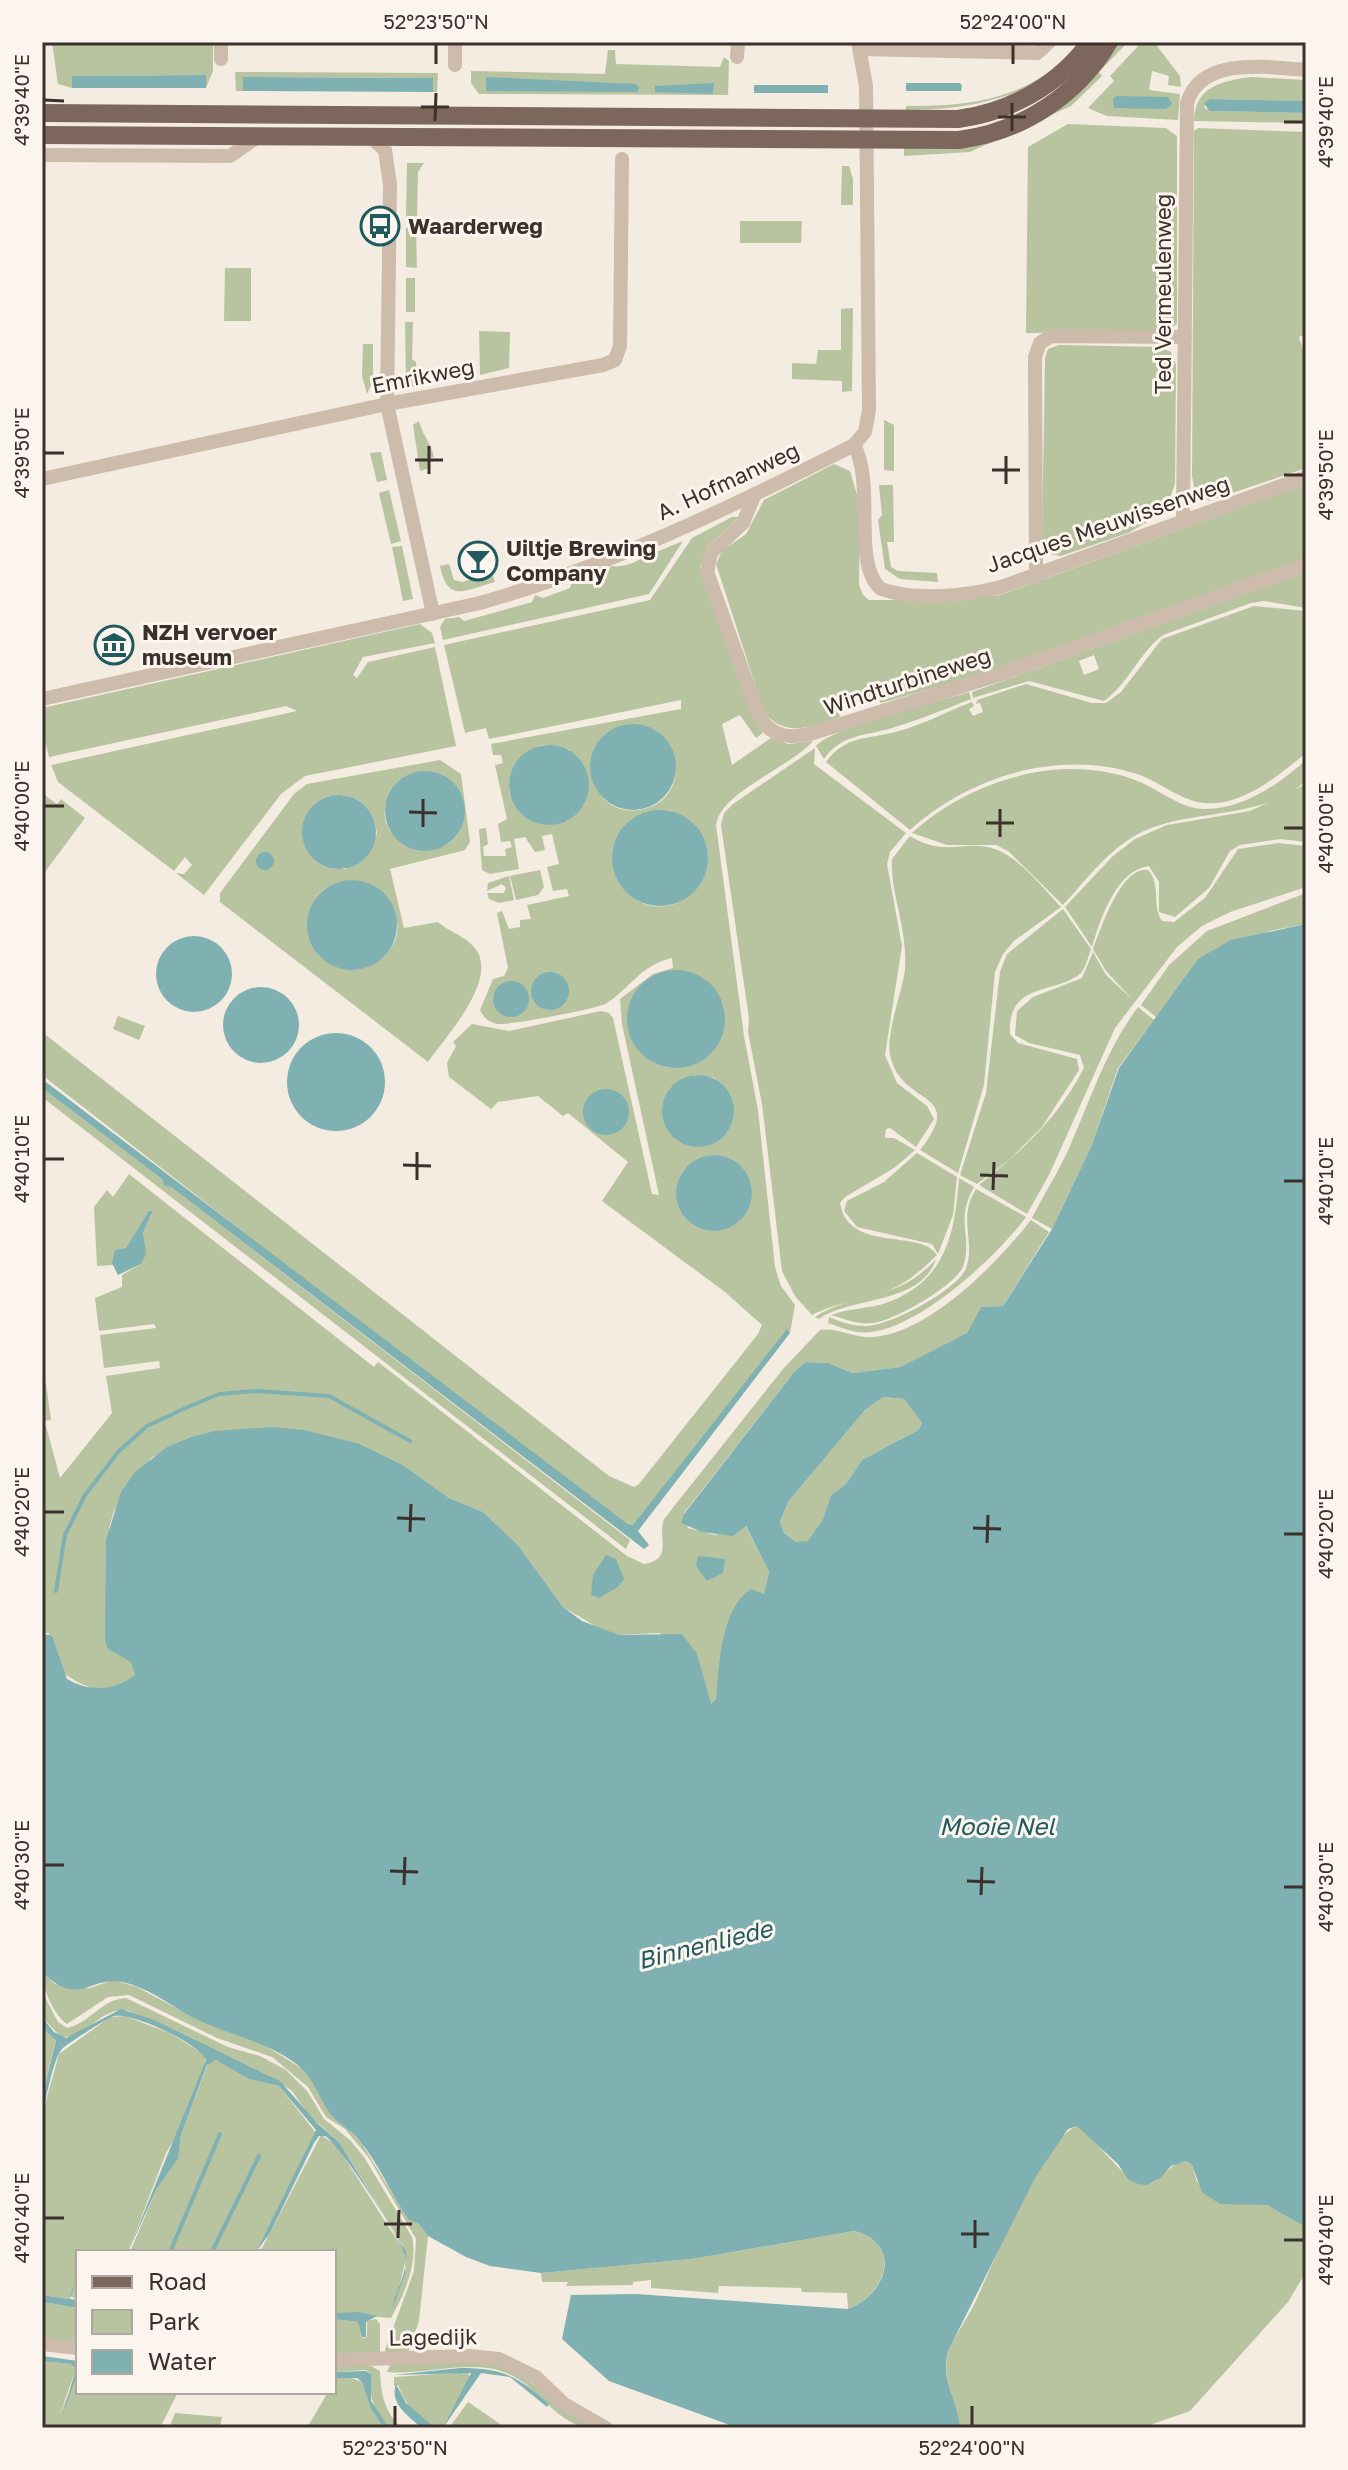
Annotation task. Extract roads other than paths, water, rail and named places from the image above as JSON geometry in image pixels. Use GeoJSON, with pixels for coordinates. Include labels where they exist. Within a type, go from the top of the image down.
{"type":"FeatureCollection","features":[{"type":"Feature","properties":{"kind":"main road"},"geometry":{"type":"LineString","coordinates":[[42,113],[958,119],[1001,109],[1048,84],[1090,42]]}},
{"type":"Feature","properties":{"kind":"main road"},"geometry":{"type":"LineString","coordinates":[[42,135],[959,140],[1017,124],[1068,91],[1109,42]]}},
{"type":"Feature","properties":{"kind":"street"},"geometry":{"type":"LineString","coordinates":[[221,42],[221,59]]}},
{"type":"Feature","properties":{"kind":"street"},"geometry":{"type":"LineString","coordinates":[[455,42],[455,65]]}},
{"type":"Feature","properties":{"kind":"street"},"geometry":{"type":"LineString","coordinates":[[854,445],[865,432],[869,417],[867,119],[866,86],[859,45],[1037,53],[1048,45]]}},
{"type":"Feature","properties":{"kind":"street","name":"Ted Vermeulenweg"},"geometry":{"type":"LineString","coordinates":[[1183,521],[1186,109],[1191,91],[1206,75],[1233,69],[1306,70]]}},
{"type":"Feature","properties":{"kind":"street"},"geometry":{"type":"LineString","coordinates":[[42,155],[230,156],[259,136]]}},
{"type":"Feature","properties":{"kind":"street"},"geometry":{"type":"LineString","coordinates":[[372,138],[385,150],[390,185],[387,404],[433,614]]}},
{"type":"Feature","properties":{"kind":"street","name":"Emrikweg"},"geometry":{"type":"LineString","coordinates":[[42,479],[387,404],[603,365],[615,360],[620,346],[622,159]]}},
{"type":"Feature","properties":{"kind":"street"},"geometry":{"type":"LineString","coordinates":[[1036,576],[1035,357],[1040,343],[1051,336],[1185,337]]}},
{"type":"Feature","properties":{"kind":"street","name":"A. Hofmanweg"},"geometry":{"type":"LineString","coordinates":[[42,699],[433,614],[562,577],[754,496],[854,445]]}},
{"type":"Feature","properties":{"kind":"street","name":"Jacques Meuwissenweg"},"geometry":{"type":"LineString","coordinates":[[854,445],[866,481],[867,557],[876,584],[897,593],[989,590],[1036,576],[1306,477]]}},
{"type":"Feature","properties":{"kind":"street","name":"Windturbineweg"},"geometry":{"type":"LineString","coordinates":[[754,496],[743,523],[711,553],[707,572],[759,716],[769,729],[789,737],[816,732],[1004,673],[1306,565]]}},
{"type":"Feature","properties":{"kind":"street"},"geometry":{"type":"LineString","coordinates":[[42,2344],[76,2348]]}},
{"type":"Feature","properties":{"kind":"street","name":"Lagedijk"},"geometry":{"type":"LineString","coordinates":[[336,2360],[469,2356],[499,2359],[536,2377],[564,2404],[606,2428]]}},
{"type":"Feature","properties":{"kind":"water"},"geometry":{"type":"Polygon","coordinates":[[[206,75],[206,88],[72,88],[72,76],[206,75]]]}},
{"type":"Feature","properties":{"kind":"water"},"geometry":{"type":"Polygon","coordinates":[[[243,77],[433,78],[433,92],[243,91],[243,77]]]}},
{"type":"Feature","properties":{"kind":"water"},"geometry":{"type":"Polygon","coordinates":[[[486,77],[636,84],[639,88],[637,92],[486,91],[486,77]]]}},
{"type":"Feature","properties":{"kind":"water"},"geometry":{"type":"Polygon","coordinates":[[[714,83],[713,94],[655,92],[655,86],[714,83]]]}},
{"type":"Feature","properties":{"kind":"water"},"geometry":{"type":"Polygon","coordinates":[[[906,83],[960,83],[962,86],[961,91],[906,91],[906,83]]]}},
{"type":"Feature","properties":{"kind":"water"},"geometry":{"type":"Polygon","coordinates":[[[754,85],[828,85],[828,93],[754,93],[754,85]]]}},
{"type":"Feature","properties":{"kind":"water"},"geometry":{"type":"Polygon","coordinates":[[[1168,97],[1172,104],[1166,109],[1114,108],[1113,98],[1168,97]]]}},
{"type":"Feature","properties":{"kind":"water"},"geometry":{"type":"Polygon","coordinates":[[[1210,99],[1306,101],[1306,113],[1209,111],[1204,103],[1210,99]]]}},
{"type":"Feature","properties":{"kind":"water"},"geometry":{"type":"Polygon","coordinates":[[[633,724],[657,731],[669,743],[676,767],[669,791],[657,803],[633,810],[609,803],[597,791],[590,767],[597,743],[609,731],[633,724]]]}},
{"type":"Feature","properties":{"kind":"water"},"geometry":{"type":"Polygon","coordinates":[[[549,745],[564,748],[577,757],[586,770],[589,785],[586,800],[577,813],[564,822],[549,825],[534,822],[521,813],[512,800],[509,785],[512,770],[521,757],[534,748],[549,745]]]}},
{"type":"Feature","properties":{"kind":"water"},"geometry":{"type":"Polygon","coordinates":[[[425,771],[440,774],[453,783],[462,796],[465,811],[462,826],[453,839],[440,848],[425,851],[410,848],[397,839],[388,826],[385,811],[388,796],[397,783],[410,774],[425,771]]]}},
{"type":"Feature","properties":{"kind":"water"},"geometry":{"type":"Polygon","coordinates":[[[332,795],[346,795],[360,801],[370,811],[376,832],[370,853],[360,863],[346,869],[332,869],[318,863],[308,853],[302,839],[302,825],[308,811],[318,801],[332,795]]]}},
{"type":"Feature","properties":{"kind":"water"},"geometry":{"type":"Polygon","coordinates":[[[660,810],[678,814],[694,824],[704,840],[708,858],[704,876],[694,892],[678,902],[660,906],[642,902],[626,892],[616,876],[612,858],[616,840],[626,824],[642,814],[660,810]]]}},
{"type":"Feature","properties":{"kind":"water"},"geometry":{"type":"Polygon","coordinates":[[[261,852],[269,852],[274,861],[272,868],[261,870],[256,865],[256,857],[261,852]]]}},
{"type":"Feature","properties":{"kind":"water"},"geometry":{"type":"Polygon","coordinates":[[[352,880],[369,883],[384,893],[394,908],[397,925],[394,942],[384,957],[369,967],[352,970],[335,967],[320,957],[310,942],[307,925],[310,908],[320,893],[335,883],[352,880]]]}},
{"type":"Feature","properties":{"kind":"water","name":"Mooie Nel"},"geometry":{"type":"Polygon","coordinates":[[[1306,924],[1306,2227],[1267,2205],[1220,2204],[1202,2192],[1192,2165],[1186,2161],[1171,2166],[1161,2178],[1147,2185],[1138,2184],[1128,2179],[1118,2164],[1077,2126],[1068,2129],[1036,2176],[948,2351],[946,2372],[960,2428],[738,2428],[609,2381],[562,2339],[571,2295],[636,2294],[848,2309],[862,2302],[881,2280],[884,2257],[879,2246],[869,2237],[854,2231],[692,2259],[541,2273],[490,2266],[428,2236],[419,2224],[408,2219],[367,2150],[329,2112],[306,2074],[295,2063],[261,2044],[200,2021],[130,1984],[105,1982],[77,1990],[56,1983],[42,1972],[42,1633],[52,1636],[67,1679],[84,1686],[102,1688],[119,1684],[135,1675],[131,1662],[108,1649],[105,1640],[106,1540],[121,1492],[135,1472],[167,1447],[215,1431],[272,1427],[304,1430],[360,1444],[403,1465],[449,1498],[483,1512],[518,1545],[563,1607],[582,1621],[619,1635],[682,1634],[697,1654],[711,1704],[716,1699],[723,1638],[733,1609],[751,1589],[764,1594],[769,1572],[746,1526],[733,1536],[702,1532],[681,1523],[684,1514],[795,1371],[806,1362],[828,1363],[853,1373],[900,1367],[967,1333],[981,1307],[1003,1306],[1052,1229],[1091,1147],[1119,1068],[1198,959],[1231,940],[1306,924]],[[883,1397],[865,1410],[788,1502],[780,1522],[784,1533],[796,1542],[808,1541],[823,1519],[831,1495],[846,1484],[862,1460],[918,1430],[922,1423],[904,1399],[883,1397]]]}},
{"type":"Feature","properties":{"kind":"water"},"geometry":{"type":"Polygon","coordinates":[[[194,936],[208,939],[221,947],[229,960],[232,974],[229,988],[221,1001],[208,1009],[194,1012],[180,1009],[167,1001],[159,988],[156,974],[159,960],[167,947],[180,939],[194,936]]]}},
{"type":"Feature","properties":{"kind":"water"},"geometry":{"type":"Polygon","coordinates":[[[676,970],[695,974],[711,984],[721,1000],[725,1019],[721,1038],[711,1054],[695,1064],[676,1068],[657,1064],[641,1054],[631,1038],[627,1019],[631,1000],[641,984],[657,974],[676,970]]]}},
{"type":"Feature","properties":{"kind":"water"},"geometry":{"type":"Polygon","coordinates":[[[550,972],[563,978],[569,991],[563,1004],[550,1010],[537,1004],[531,991],[537,978],[550,972]]]}},
{"type":"Feature","properties":{"kind":"water"},"geometry":{"type":"Polygon","coordinates":[[[511,981],[524,986],[529,999],[524,1012],[511,1017],[498,1012],[493,999],[498,986],[511,981]]]}},
{"type":"Feature","properties":{"kind":"water"},"geometry":{"type":"Polygon","coordinates":[[[261,987],[276,990],[288,998],[296,1010],[299,1025],[296,1040],[288,1052],[276,1060],[261,1063],[246,1060],[234,1052],[226,1040],[223,1025],[226,1010],[234,998],[246,990],[261,987]]]}},
{"type":"Feature","properties":{"kind":"water"},"geometry":{"type":"Polygon","coordinates":[[[336,1033],[355,1037],[370,1048],[381,1063],[385,1082],[381,1101],[370,1116],[355,1127],[336,1131],[317,1127],[302,1116],[291,1101],[287,1082],[291,1063],[302,1048],[317,1037],[336,1033]]]}},
{"type":"Feature","properties":{"kind":"water"},"geometry":{"type":"Polygon","coordinates":[[[705,1075],[724,1085],[732,1097],[732,1125],[724,1137],[712,1145],[691,1147],[672,1137],[664,1125],[662,1104],[672,1085],[684,1077],[705,1075]]]}},
{"type":"Feature","properties":{"kind":"water"},"geometry":{"type":"Polygon","coordinates":[[[42,1079],[629,1525],[633,1525],[787,1329],[790,1333],[638,1531],[649,1545],[644,1549],[171,1187],[164,1186],[162,1179],[42,1088],[42,1079]]]}},
{"type":"Feature","properties":{"kind":"water"},"geometry":{"type":"Polygon","coordinates":[[[606,1089],[622,1096],[629,1112],[622,1128],[606,1135],[590,1128],[583,1112],[590,1096],[606,1089]]]}},
{"type":"Feature","properties":{"kind":"water"},"geometry":{"type":"Polygon","coordinates":[[[714,1155],[728,1158],[741,1166],[749,1179],[752,1193],[749,1207],[741,1220],[728,1228],[714,1231],[700,1228],[687,1220],[679,1207],[676,1193],[679,1179],[687,1166],[700,1158],[714,1155]]]}},
{"type":"Feature","properties":{"kind":"water"},"geometry":{"type":"Polygon","coordinates":[[[149,1211],[153,1211],[143,1233],[146,1254],[141,1264],[118,1275],[112,1263],[115,1250],[126,1248],[149,1211]]]}},
{"type":"Feature","properties":{"kind":"water"},"geometry":{"type":"Polygon","coordinates":[[[606,1555],[616,1559],[624,1579],[618,1587],[599,1598],[591,1595],[593,1575],[606,1555]]]}},
{"type":"Feature","properties":{"kind":"water"},"geometry":{"type":"Polygon","coordinates":[[[698,1556],[725,1559],[723,1573],[707,1581],[696,1566],[698,1556]]]}},
{"type":"Feature","properties":{"kind":"water"},"geometry":{"type":"Polygon","coordinates":[[[121,2009],[154,2020],[280,2081],[318,2124],[339,2142],[406,2252],[405,2274],[392,2310],[405,2270],[402,2247],[356,2174],[325,2136],[319,2136],[314,2143],[270,2233],[257,2250],[316,2130],[279,2086],[249,2079],[216,2060],[207,2065],[181,2135],[178,2158],[156,2190],[129,2250],[206,2060],[191,2045],[164,2030],[135,2019],[114,2016],[62,2049],[53,2070],[42,2115],[42,2099],[56,2040],[42,2027],[42,2017],[54,2032],[66,2038],[121,2009]]]}},
{"type":"Feature","properties":{"kind":"water"},"geometry":{"type":"Polygon","coordinates":[[[76,2278],[70,2299],[76,2300],[76,2308],[42,2302],[42,2295],[69,2299],[76,2278]]]}},
{"type":"Feature","properties":{"kind":"water"},"geometry":{"type":"Polygon","coordinates":[[[358,2312],[377,2316],[366,2322],[366,2337],[362,2337],[358,2322],[336,2319],[336,2313],[358,2312]]]}},
{"type":"Feature","properties":{"kind":"water"},"geometry":{"type":"Polygon","coordinates":[[[42,2356],[76,2361],[76,2369],[71,2364],[42,2361],[42,2356]]]}},
{"type":"Feature","properties":{"kind":"water"},"geometry":{"type":"Polygon","coordinates":[[[460,2368],[488,2370],[509,2376],[549,2404],[547,2407],[510,2377],[481,2373],[443,2428],[471,2373],[394,2375],[460,2368]]]}},
{"type":"Feature","properties":{"kind":"water"},"geometry":{"type":"Polygon","coordinates":[[[76,2369],[76,2378],[62,2416],[76,2369]]]}},
{"type":"Feature","properties":{"kind":"water"},"geometry":{"type":"Polygon","coordinates":[[[366,2371],[371,2374],[371,2401],[389,2428],[384,2428],[371,2409],[362,2382],[357,2378],[336,2378],[336,2372],[366,2371]]]}},
{"type":"Feature","properties":{"kind":"water"},"geometry":{"type":"Polygon","coordinates":[[[396,2384],[406,2403],[435,2428],[422,2428],[401,2409],[395,2397],[396,2384]]]}},
{"type":"Feature","properties":{"kind":"waterway"},"geometry":{"type":"LineString","coordinates":[[56,1591],[65,1535],[85,1495],[119,1451],[147,1426],[188,1407],[219,1394],[257,1391],[329,1396],[410,1441]]}},
{"type":"Feature","properties":{"kind":"waterway"},"geometry":{"type":"LineString","coordinates":[[171,2250],[220,2134]]}},
{"type":"Feature","properties":{"kind":"waterway"},"geometry":{"type":"LineString","coordinates":[[213,2250],[259,2156]]}},
{"type":"Feature","properties":{"kind":"place","name":"Waarderweg"},"geometry":{"type":"Point","coordinates":[380,226]}},
{"type":"Feature","properties":{"kind":"place","name":"Uiltje Brewing Company"},"geometry":{"type":"Point","coordinates":[478,561]}},
{"type":"Feature","properties":{"kind":"place","name":"NZH vervoer museum"},"geometry":{"type":"Point","coordinates":[114,645]}},
{"type":"Feature","properties":{"kind":"water label","name":"Binnenliede"},"geometry":{"type":"Point","coordinates":[705,1945]}}]}
